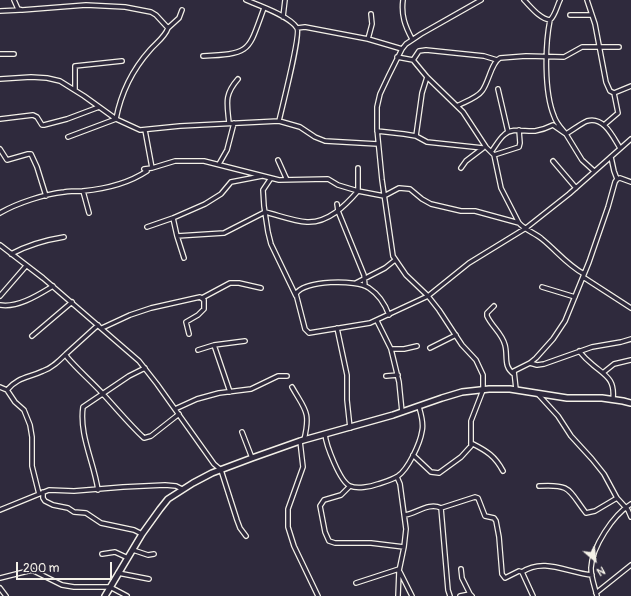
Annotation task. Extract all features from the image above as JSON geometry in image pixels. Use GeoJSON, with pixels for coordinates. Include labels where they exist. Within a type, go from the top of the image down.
{"type":"FeatureCollection","features":[{"type":"Feature","properties":{"kind":"main road"},"geometry":{"type":"LineString","coordinates":[[105,596],[142,534],[160,509],[173,495],[212,474],[252,458],[302,440],[350,428],[419,407],[454,394],[483,390],[516,390],[568,398],[613,399],[631,404]]}},
{"type":"Feature","properties":{"kind":"street"},"geometry":{"type":"LineString","coordinates":[[14,0],[20,10]]}},
{"type":"Feature","properties":{"kind":"street"},"geometry":{"type":"LineString","coordinates":[[247,0],[283,17],[297,28],[305,27],[368,39],[402,49]]}},
{"type":"Feature","properties":{"kind":"street"},"geometry":{"type":"LineString","coordinates":[[283,17],[285,0]]}},
{"type":"Feature","properties":{"kind":"street"},"geometry":{"type":"LineString","coordinates":[[402,0],[403,19],[406,29],[412,39]]}},
{"type":"Feature","properties":{"kind":"street"},"geometry":{"type":"LineString","coordinates":[[413,456],[431,472],[439,473],[468,450],[471,443],[471,421],[483,390],[483,375],[476,360],[462,345],[428,296],[406,275],[393,256],[390,244],[378,144],[377,107],[380,94],[402,49],[412,39],[481,0]]}},
{"type":"Feature","properties":{"kind":"street"},"geometry":{"type":"LineString","coordinates":[[524,0],[539,14],[547,20],[550,20]]}},
{"type":"Feature","properties":{"kind":"street"},"geometry":{"type":"LineString","coordinates":[[560,0],[553,18],[550,20],[546,40],[548,88],[552,111],[554,117],[582,160],[594,171]]}},
{"type":"Feature","properties":{"kind":"street"},"geometry":{"type":"LineString","coordinates":[[587,0],[592,15],[606,82],[610,91],[614,94],[618,113],[604,125]]}},
{"type":"Feature","properties":{"kind":"street"},"geometry":{"type":"LineString","coordinates":[[0,11],[86,5],[125,7],[154,14],[168,28]]}},
{"type":"Feature","properties":{"kind":"street"},"geometry":{"type":"LineString","coordinates":[[203,56],[235,53],[247,47],[253,38],[264,8]]}},
{"type":"Feature","properties":{"kind":"street"},"geometry":{"type":"LineString","coordinates":[[116,119],[121,97],[127,85],[144,57],[168,28],[179,18],[182,10]]}},
{"type":"Feature","properties":{"kind":"street"},"geometry":{"type":"LineString","coordinates":[[368,39],[372,24],[371,14]]}},
{"type":"Feature","properties":{"kind":"street"},"geometry":{"type":"LineString","coordinates":[[570,15],[592,15]]}},
{"type":"Feature","properties":{"kind":"street"},"geometry":{"type":"LineString","coordinates":[[279,121],[293,62],[298,31],[297,28]]}},
{"type":"Feature","properties":{"kind":"street"},"geometry":{"type":"LineString","coordinates":[[413,60],[419,52],[426,50],[484,56],[497,60],[500,58],[516,56],[564,57],[582,47],[619,47]]}},
{"type":"Feature","properties":{"kind":"street"},"geometry":{"type":"LineString","coordinates":[[0,54],[14,54]]}},
{"type":"Feature","properties":{"kind":"street"},"geometry":{"type":"LineString","coordinates":[[397,58],[413,60],[427,77],[457,106],[471,124],[484,147],[492,154],[501,188],[519,222],[542,239],[567,264],[631,308]]}},
{"type":"Feature","properties":{"kind":"street"},"geometry":{"type":"LineString","coordinates":[[457,106],[481,92],[488,81],[497,60]]}},
{"type":"Feature","properties":{"kind":"street"},"geometry":{"type":"LineString","coordinates":[[75,90],[75,66],[122,62]]}},
{"type":"Feature","properties":{"kind":"street"},"geometry":{"type":"LineString","coordinates":[[0,79],[31,77],[48,78],[60,81],[116,119],[140,130],[228,123],[279,121],[300,127],[315,137],[325,141],[378,144]]}},
{"type":"Feature","properties":{"kind":"street"},"geometry":{"type":"LineString","coordinates":[[416,136],[422,93],[427,77]]}},
{"type":"Feature","properties":{"kind":"street"},"geometry":{"type":"LineString","coordinates":[[228,123],[227,98],[232,86],[238,79]]}},
{"type":"Feature","properties":{"kind":"street"},"geometry":{"type":"LineString","coordinates":[[614,94],[631,86]]}},
{"type":"Feature","properties":{"kind":"street"},"geometry":{"type":"LineString","coordinates":[[498,89],[508,132]]}},
{"type":"Feature","properties":{"kind":"street"},"geometry":{"type":"LineString","coordinates":[[0,119],[33,115],[37,117],[42,125],[44,125],[67,119],[99,107]]}},
{"type":"Feature","properties":{"kind":"street"},"geometry":{"type":"LineString","coordinates":[[68,137],[116,119]]}},
{"type":"Feature","properties":{"kind":"street"},"geometry":{"type":"LineString","coordinates":[[566,134],[586,122],[594,120],[604,125],[620,148]]}},
{"type":"Feature","properties":{"kind":"street"},"geometry":{"type":"LineString","coordinates":[[219,164],[227,150],[234,123]]}},
{"type":"Feature","properties":{"kind":"street"},"geometry":{"type":"LineString","coordinates":[[492,154],[500,140],[508,132],[519,130],[541,130],[553,125],[566,134]]}},
{"type":"Feature","properties":{"kind":"street"},"geometry":{"type":"LineString","coordinates":[[145,130],[152,168]]}},
{"type":"Feature","properties":{"kind":"street"},"geometry":{"type":"LineString","coordinates":[[492,154],[519,147],[519,130]]}},
{"type":"Feature","properties":{"kind":"street"},"geometry":{"type":"LineString","coordinates":[[377,131],[416,136],[427,142],[484,147]]}},
{"type":"Feature","properties":{"kind":"street"},"geometry":{"type":"LineString","coordinates":[[271,178],[263,190],[265,212],[272,244],[297,297],[306,331],[309,333],[362,325],[377,321],[428,296],[469,263],[526,228],[576,188],[631,139]]}},
{"type":"Feature","properties":{"kind":"street"},"geometry":{"type":"LineString","coordinates":[[461,168],[484,147]]}},
{"type":"Feature","properties":{"kind":"street"},"geometry":{"type":"LineString","coordinates":[[0,150],[7,160],[31,154],[46,196]]}},
{"type":"Feature","properties":{"kind":"street"},"geometry":{"type":"LineString","coordinates":[[516,390],[514,374],[516,369],[530,363],[560,330],[575,297],[617,179],[612,157]]}},
{"type":"Feature","properties":{"kind":"street"},"geometry":{"type":"LineString","coordinates":[[0,213],[10,208],[46,196],[65,192],[102,188],[135,178],[147,170],[144,169],[175,161],[188,160],[219,164],[271,178],[287,180],[328,179],[338,185],[384,196],[399,188],[410,189],[422,199],[432,204],[461,211],[475,211],[519,222]]}},
{"type":"Feature","properties":{"kind":"street"},"geometry":{"type":"LineString","coordinates":[[278,160],[287,180]]}},
{"type":"Feature","properties":{"kind":"street"},"geometry":{"type":"LineString","coordinates":[[553,161],[576,188]]}},
{"type":"Feature","properties":{"kind":"street"},"geometry":{"type":"LineString","coordinates":[[177,236],[224,232],[265,212],[306,222],[323,220],[338,211],[358,191],[358,168]]}},
{"type":"Feature","properties":{"kind":"street"},"geometry":{"type":"LineString","coordinates":[[147,227],[173,218],[215,198],[221,194],[231,182],[263,176]]}},
{"type":"Feature","properties":{"kind":"street"},"geometry":{"type":"LineString","coordinates":[[617,179],[620,178],[629,181],[631,186]]}},
{"type":"Feature","properties":{"kind":"street"},"geometry":{"type":"LineString","coordinates":[[83,191],[89,213]]}},
{"type":"Feature","properties":{"kind":"street"},"geometry":{"type":"LineString","coordinates":[[337,204],[338,211],[364,275],[365,286]]}},
{"type":"Feature","properties":{"kind":"street"},"geometry":{"type":"LineString","coordinates":[[173,218],[184,258]]}},
{"type":"Feature","properties":{"kind":"street"},"geometry":{"type":"LineString","coordinates":[[11,254],[21,248],[33,244],[64,237]]}},
{"type":"Feature","properties":{"kind":"street"},"geometry":{"type":"LineString","coordinates":[[0,245],[72,302],[132,354],[145,368],[214,464],[221,470],[240,528],[246,536]]}},
{"type":"Feature","properties":{"kind":"street"},"geometry":{"type":"LineString","coordinates":[[356,283],[385,268],[395,260]]}},
{"type":"Feature","properties":{"kind":"street"},"geometry":{"type":"LineString","coordinates":[[0,296],[26,266]]}},
{"type":"Feature","properties":{"kind":"street"},"geometry":{"type":"LineString","coordinates":[[297,297],[298,291],[306,286],[338,282],[356,283],[368,287],[381,300],[389,315]]}},
{"type":"Feature","properties":{"kind":"street"},"geometry":{"type":"LineString","coordinates":[[7,390],[18,380],[43,372],[50,368],[100,326],[169,303],[200,297],[202,298],[230,283],[239,283],[261,288]]}},
{"type":"Feature","properties":{"kind":"street"},"geometry":{"type":"LineString","coordinates":[[0,305],[12,304],[30,299],[52,286]]}},
{"type":"Feature","properties":{"kind":"street"},"geometry":{"type":"LineString","coordinates":[[542,287],[575,297]]}},
{"type":"Feature","properties":{"kind":"street"},"geometry":{"type":"LineString","coordinates":[[189,334],[185,323],[202,313],[205,303],[202,298]]}},
{"type":"Feature","properties":{"kind":"street"},"geometry":{"type":"LineString","coordinates":[[32,336],[72,302]]}},
{"type":"Feature","properties":{"kind":"street"},"geometry":{"type":"LineString","coordinates":[[494,306],[487,313],[487,316],[503,337],[507,351],[506,363],[508,368],[514,374]]}},
{"type":"Feature","properties":{"kind":"street"},"geometry":{"type":"LineString","coordinates":[[377,321],[391,349],[398,375],[402,412]]}},
{"type":"Feature","properties":{"kind":"street"},"geometry":{"type":"LineString","coordinates":[[338,328],[347,375],[347,400],[350,428]]}},
{"type":"Feature","properties":{"kind":"street"},"geometry":{"type":"LineString","coordinates":[[430,348],[456,335]]}},
{"type":"Feature","properties":{"kind":"street"},"geometry":{"type":"LineString","coordinates":[[530,363],[537,365],[544,364],[592,347],[631,339]]}},
{"type":"Feature","properties":{"kind":"street"},"geometry":{"type":"LineString","coordinates":[[198,350],[214,345],[245,341]]}},
{"type":"Feature","properties":{"kind":"street"},"geometry":{"type":"LineString","coordinates":[[214,345],[230,392]]}},
{"type":"Feature","properties":{"kind":"street"},"geometry":{"type":"LineString","coordinates":[[391,349],[404,349],[417,346]]}},
{"type":"Feature","properties":{"kind":"street"},"geometry":{"type":"LineString","coordinates":[[579,351],[594,366],[608,376],[611,382],[613,399]]}},
{"type":"Feature","properties":{"kind":"street"},"geometry":{"type":"LineString","coordinates":[[66,354],[82,374],[144,438],[151,436],[179,414]]}},
{"type":"Feature","properties":{"kind":"street"},"geometry":{"type":"LineString","coordinates":[[604,372],[614,364],[631,360]]}},
{"type":"Feature","properties":{"kind":"street"},"geometry":{"type":"LineString","coordinates":[[98,490],[81,419],[83,407],[129,376],[145,368]]}},
{"type":"Feature","properties":{"kind":"street"},"geometry":{"type":"LineString","coordinates":[[386,376],[398,375]]}},
{"type":"Feature","properties":{"kind":"street"},"geometry":{"type":"LineString","coordinates":[[175,409],[197,399],[251,389],[278,376],[287,376]]}},
{"type":"Feature","properties":{"kind":"street"},"geometry":{"type":"LineString","coordinates":[[0,387],[7,390],[15,402],[24,410],[30,425],[32,437],[32,466],[45,501],[53,505],[68,508],[74,512],[86,513],[102,522],[134,530],[142,534]]}},
{"type":"Feature","properties":{"kind":"street"},"geometry":{"type":"LineString","coordinates":[[292,387],[304,406],[308,422],[302,440],[303,467],[288,509],[288,527],[294,546],[318,596]]}},
{"type":"Feature","properties":{"kind":"street"},"geometry":{"type":"LineString","coordinates":[[537,393],[558,416],[571,436],[604,474],[617,498],[628,510],[631,517]]}},
{"type":"Feature","properties":{"kind":"street"},"geometry":{"type":"LineString","coordinates":[[325,434],[328,449],[346,484],[350,486],[374,486],[397,477],[408,465],[423,430],[419,407]]}},
{"type":"Feature","properties":{"kind":"street"},"geometry":{"type":"LineString","coordinates":[[242,432],[252,458]]}},
{"type":"Feature","properties":{"kind":"street"},"geometry":{"type":"LineString","coordinates":[[471,443],[495,458],[503,471]]}},
{"type":"Feature","properties":{"kind":"street"},"geometry":{"type":"LineString","coordinates":[[212,474],[215,470],[214,464]]}},
{"type":"Feature","properties":{"kind":"street"},"geometry":{"type":"LineString","coordinates":[[397,477],[400,484],[406,529],[399,570],[398,596]]}},
{"type":"Feature","properties":{"kind":"street"},"geometry":{"type":"LineString","coordinates":[[0,510],[50,490],[98,490],[165,485],[176,486],[182,489]]}},
{"type":"Feature","properties":{"kind":"street"},"geometry":{"type":"LineString","coordinates":[[539,486],[559,485],[565,487],[577,499],[586,513],[595,511],[617,498]]}},
{"type":"Feature","properties":{"kind":"street"},"geometry":{"type":"LineString","coordinates":[[350,486],[341,495],[324,500],[320,506],[325,532],[329,541],[335,543],[371,543],[404,547]]}},
{"type":"Feature","properties":{"kind":"street"},"geometry":{"type":"LineString","coordinates":[[405,515],[412,514],[432,506],[441,508],[475,497],[478,498],[485,516],[494,518],[496,521],[500,548],[501,571],[503,577],[507,578],[519,571],[522,572],[532,566],[538,565],[554,566],[592,575]]}},
{"type":"Feature","properties":{"kind":"street"},"geometry":{"type":"LineString","coordinates":[[631,504],[628,510],[602,534],[597,544],[592,561],[592,575],[596,594],[631,565]]}},
{"type":"Feature","properties":{"kind":"street"},"geometry":{"type":"LineString","coordinates":[[441,508],[448,590],[450,596]]}},
{"type":"Feature","properties":{"kind":"street"},"geometry":{"type":"LineString","coordinates":[[133,550],[148,555],[154,554]]}},
{"type":"Feature","properties":{"kind":"street"},"geometry":{"type":"LineString","coordinates":[[102,554],[115,552],[128,558]]}},
{"type":"Feature","properties":{"kind":"street"},"geometry":{"type":"LineString","coordinates":[[460,569],[462,578],[471,595],[460,596]]}},
{"type":"Feature","properties":{"kind":"street"},"geometry":{"type":"LineString","coordinates":[[0,578],[32,570],[62,585],[74,587],[110,587],[127,596]]}},
{"type":"Feature","properties":{"kind":"street"},"geometry":{"type":"LineString","coordinates":[[356,584],[399,570]]}},
{"type":"Feature","properties":{"kind":"street"},"geometry":{"type":"LineString","coordinates":[[399,570],[412,596]]}},
{"type":"Feature","properties":{"kind":"street"},"geometry":{"type":"LineString","coordinates":[[522,572],[533,596]]}},
{"type":"Feature","properties":{"kind":"street"},"geometry":{"type":"LineString","coordinates":[[118,573],[148,580]]}},
{"type":"Feature","properties":{"kind":"street"},"geometry":{"type":"LineString","coordinates":[[0,588],[6,596]]}}]}
